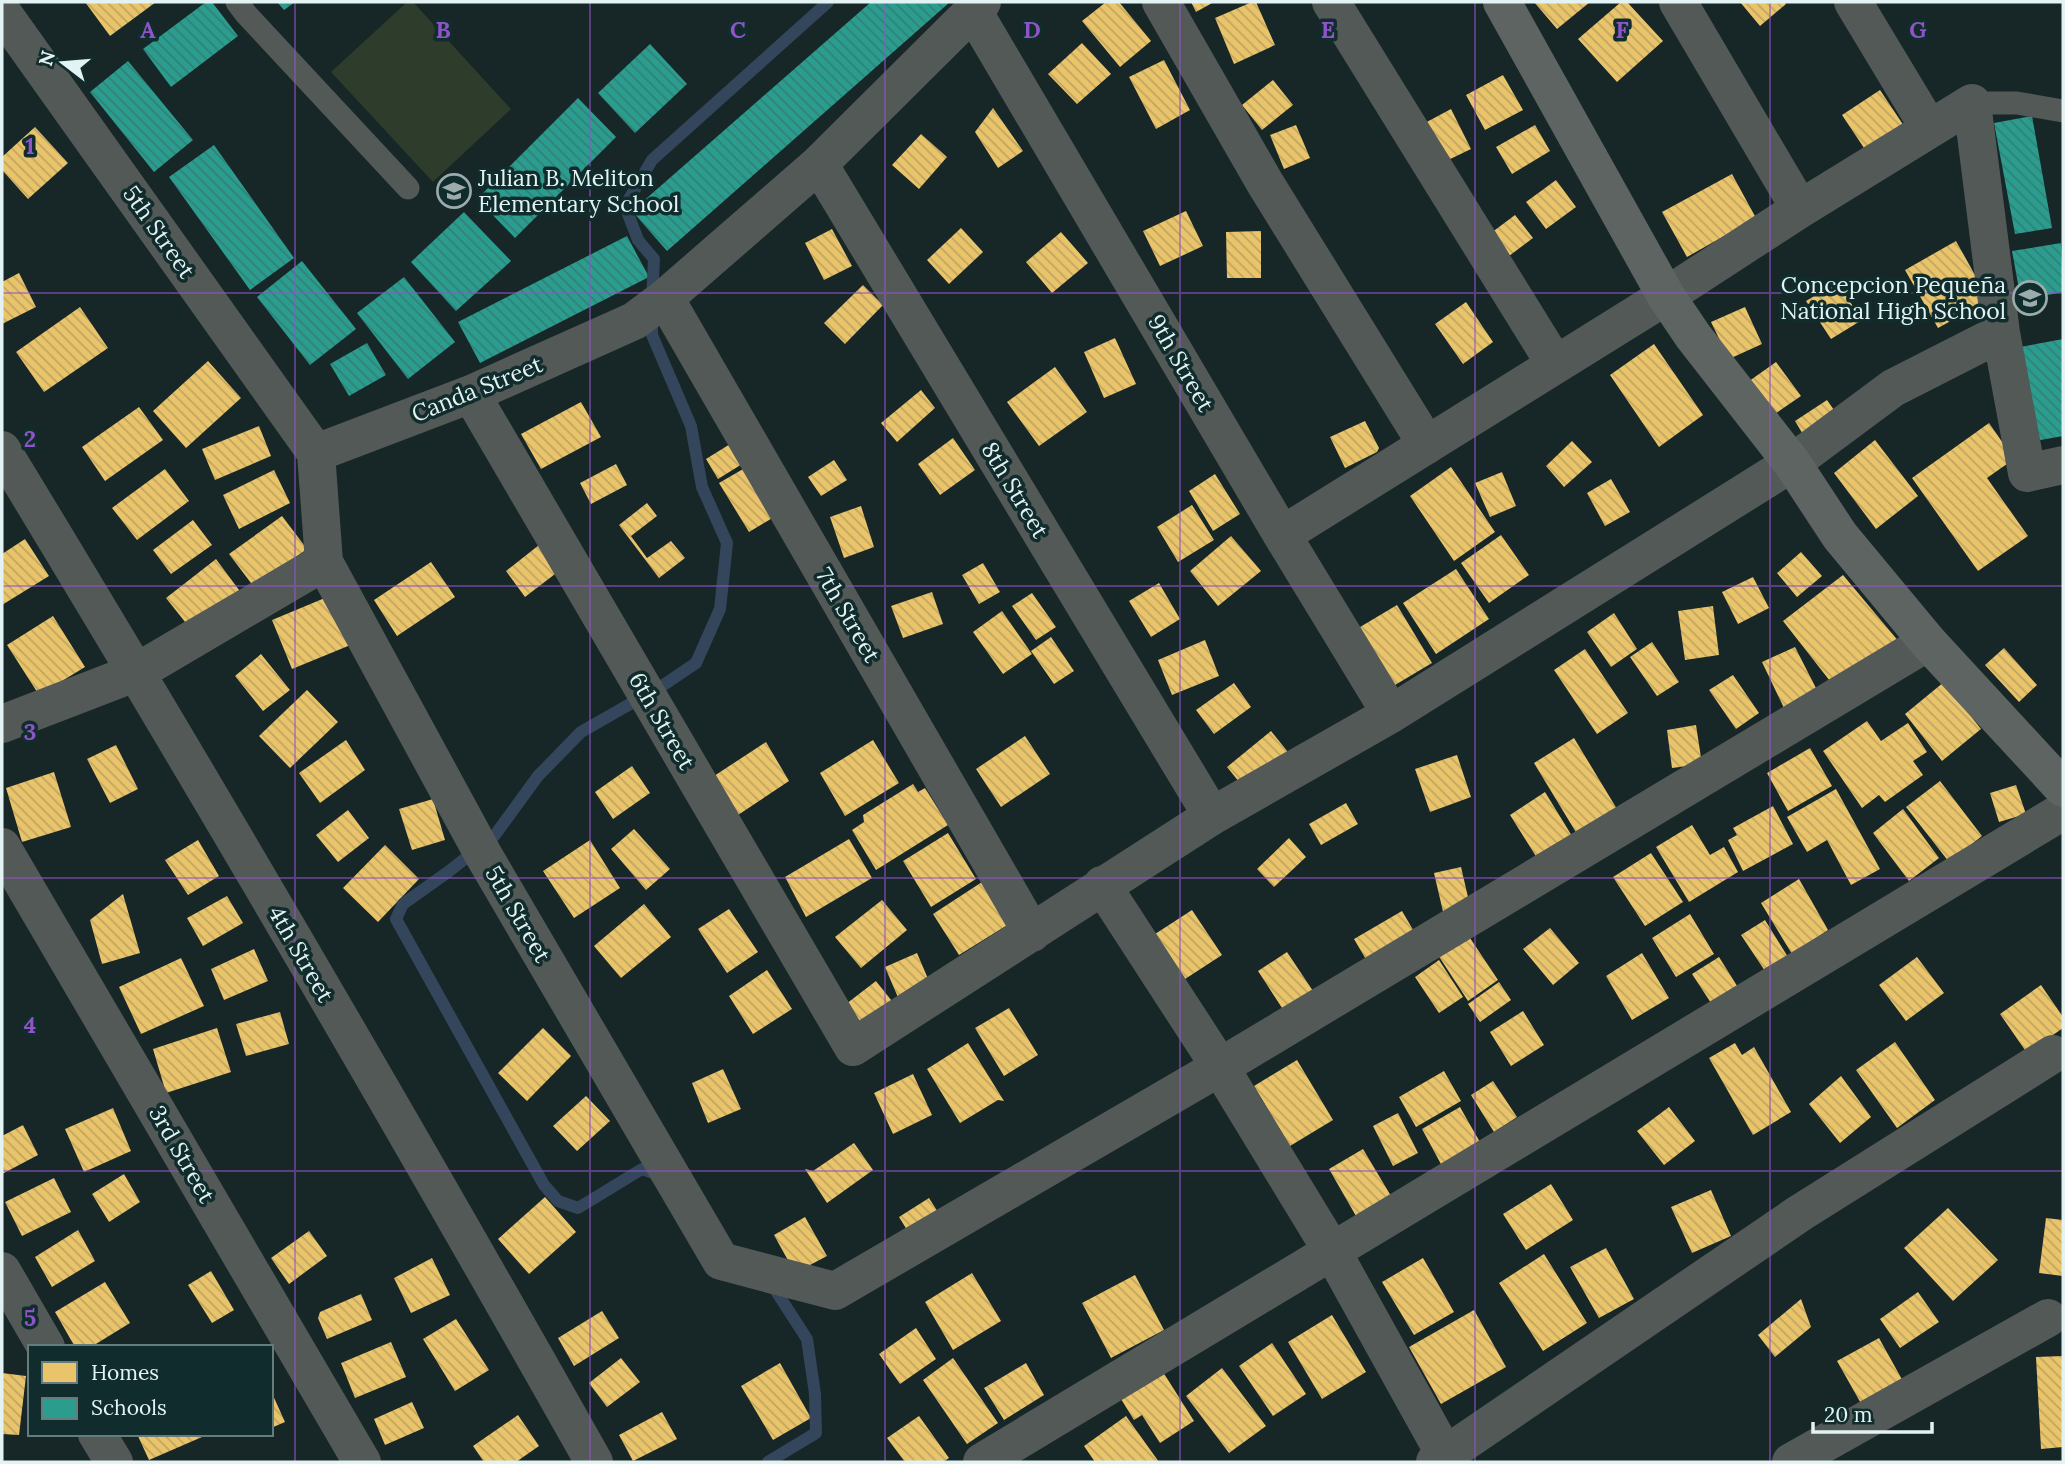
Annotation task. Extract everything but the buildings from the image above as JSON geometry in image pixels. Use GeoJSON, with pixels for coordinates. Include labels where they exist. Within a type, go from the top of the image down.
{"type":"FeatureCollection","features":[{"type":"Feature","properties":{"kind":"street"},"geometry":{"type":"LineString","coordinates":[[1161,2],[1265,183],[1427,445]]}},
{"type":"Feature","properties":{"kind":"street"},"geometry":{"type":"LineString","coordinates":[[1331,2],[1555,364]]}},
{"type":"Feature","properties":{"kind":"street"},"geometry":{"type":"LineString","coordinates":[[1502,2],[1666,296],[1693,336],[1792,463],[1840,536],[1928,642],[2063,788]]}},
{"type":"Feature","properties":{"kind":"street"},"geometry":{"type":"LineString","coordinates":[[1678,2],[1800,209]]}},
{"type":"Feature","properties":{"kind":"street"},"geometry":{"type":"LineString","coordinates":[[1853,2],[1929,128]]}},
{"type":"Feature","properties":{"kind":"street","name":"Canda Street"},"geometry":{"type":"LineString","coordinates":[[316,453],[471,394],[652,308],[819,164],[978,6]]}},
{"type":"Feature","properties":{"kind":"street","name":"9th Street"},"geometry":{"type":"LineString","coordinates":[[978,6],[1282,535],[1391,714]]}},
{"type":"Feature","properties":{"kind":"street","name":"5th Street"},"geometry":{"type":"LineString","coordinates":[[2,12],[316,453]]}},
{"type":"Feature","properties":{"kind":"street"},"geometry":{"type":"LineString","coordinates":[[1282,535],[1972,103],[2001,333],[2027,473],[2063,465]]}},
{"type":"Feature","properties":{"kind":"street","name":"8th Street"},"geometry":{"type":"LineString","coordinates":[[819,164],[1212,816]]}},
{"type":"Feature","properties":{"kind":"street","name":"7th Street"},"geometry":{"type":"LineString","coordinates":[[652,308],[1032,933]]}},
{"type":"Feature","properties":{"kind":"street"},"geometry":{"type":"LineString","coordinates":[[1032,933],[1212,816],[1391,714],[1792,463],[1893,388],[2001,333]]}},
{"type":"Feature","properties":{"kind":"street","name":"6th Street"},"geometry":{"type":"LineString","coordinates":[[471,394],[853,1047],[1032,933]]}},
{"type":"Feature","properties":{"kind":"street","name":"4th Street"},"geometry":{"type":"LineString","coordinates":[[2,450],[137,672],[594,1462]]}},
{"type":"Feature","properties":{"kind":"street"},"geometry":{"type":"LineString","coordinates":[[2,724],[137,672],[324,562],[316,453]]}},
{"type":"Feature","properties":{"kind":"street","name":"5th Street"},"geometry":{"type":"LineString","coordinates":[[324,562],[480,847],[721,1261],[835,1290],[1220,1067]]}},
{"type":"Feature","properties":{"kind":"street"},"geometry":{"type":"LineString","coordinates":[[1220,1067],[1928,642]]}},
{"type":"Feature","properties":{"kind":"street"},"geometry":{"type":"LineString","coordinates":[[982,1462],[2063,810]]}},
{"type":"Feature","properties":{"kind":"street","name":"3rd Street"},"geometry":{"type":"LineString","coordinates":[[2,846],[362,1462]]}},
{"type":"Feature","properties":{"kind":"street"},"geometry":{"type":"LineString","coordinates":[[1102,885],[1220,1067],[1332,1251],[1443,1460],[1800,1213],[2053,1054]]}},
{"type":"Feature","properties":{"kind":"street"},"geometry":{"type":"LineString","coordinates":[[2,1271],[45,1345]]}},
{"type":"Feature","properties":{"kind":"street"},"geometry":{"type":"LineString","coordinates":[[1791,1462],[2048,1318]]}},
{"type":"Feature","properties":{"kind":"street"},"geometry":{"type":"LineString","coordinates":[[98,1436],[114,1462]]}},
{"type":"Feature","properties":{"kind":"lane"},"geometry":{"type":"LineString","coordinates":[[237,2],[408,188]]}},
{"type":"Feature","properties":{"kind":"lane"},"geometry":{"type":"LineString","coordinates":[[1972,103],[2017,103],[2063,111]]}},
{"type":"Feature","properties":{"kind":"green space"},"geometry":{"type":"Polygon","coordinates":[[[407,2],[413,2],[511,109],[433,182],[331,72],[407,2]]]}},
{"type":"Feature","properties":{"kind":"waterway"},"geometry":{"type":"LineString","coordinates":[[652,300],[654,259],[638,240],[625,206],[652,160],[828,2]]}},
{"type":"Feature","properties":{"kind":"waterway"},"geometry":{"type":"LineString","coordinates":[[652,318],[652,335],[691,426],[702,487],[727,543],[720,609],[696,663],[581,732],[538,776],[495,835],[403,904],[396,919],[544,1185],[558,1201],[578,1208],[642,1169],[655,1174],[658,1179]]}},
{"type":"Feature","properties":{"kind":"waterway"},"geometry":{"type":"LineString","coordinates":[[768,1287],[774,1288],[807,1339],[815,1394],[816,1433],[768,1462]]}},
{"type":"Feature","properties":{"kind":"place","name":"Julian B. Meliton Elementary School"},"geometry":{"type":"Point","coordinates":[454,191]}},
{"type":"Feature","properties":{"kind":"place","name":"Concepcion Pequeña National High School"},"geometry":{"type":"Point","coordinates":[2030,298]}}]}
